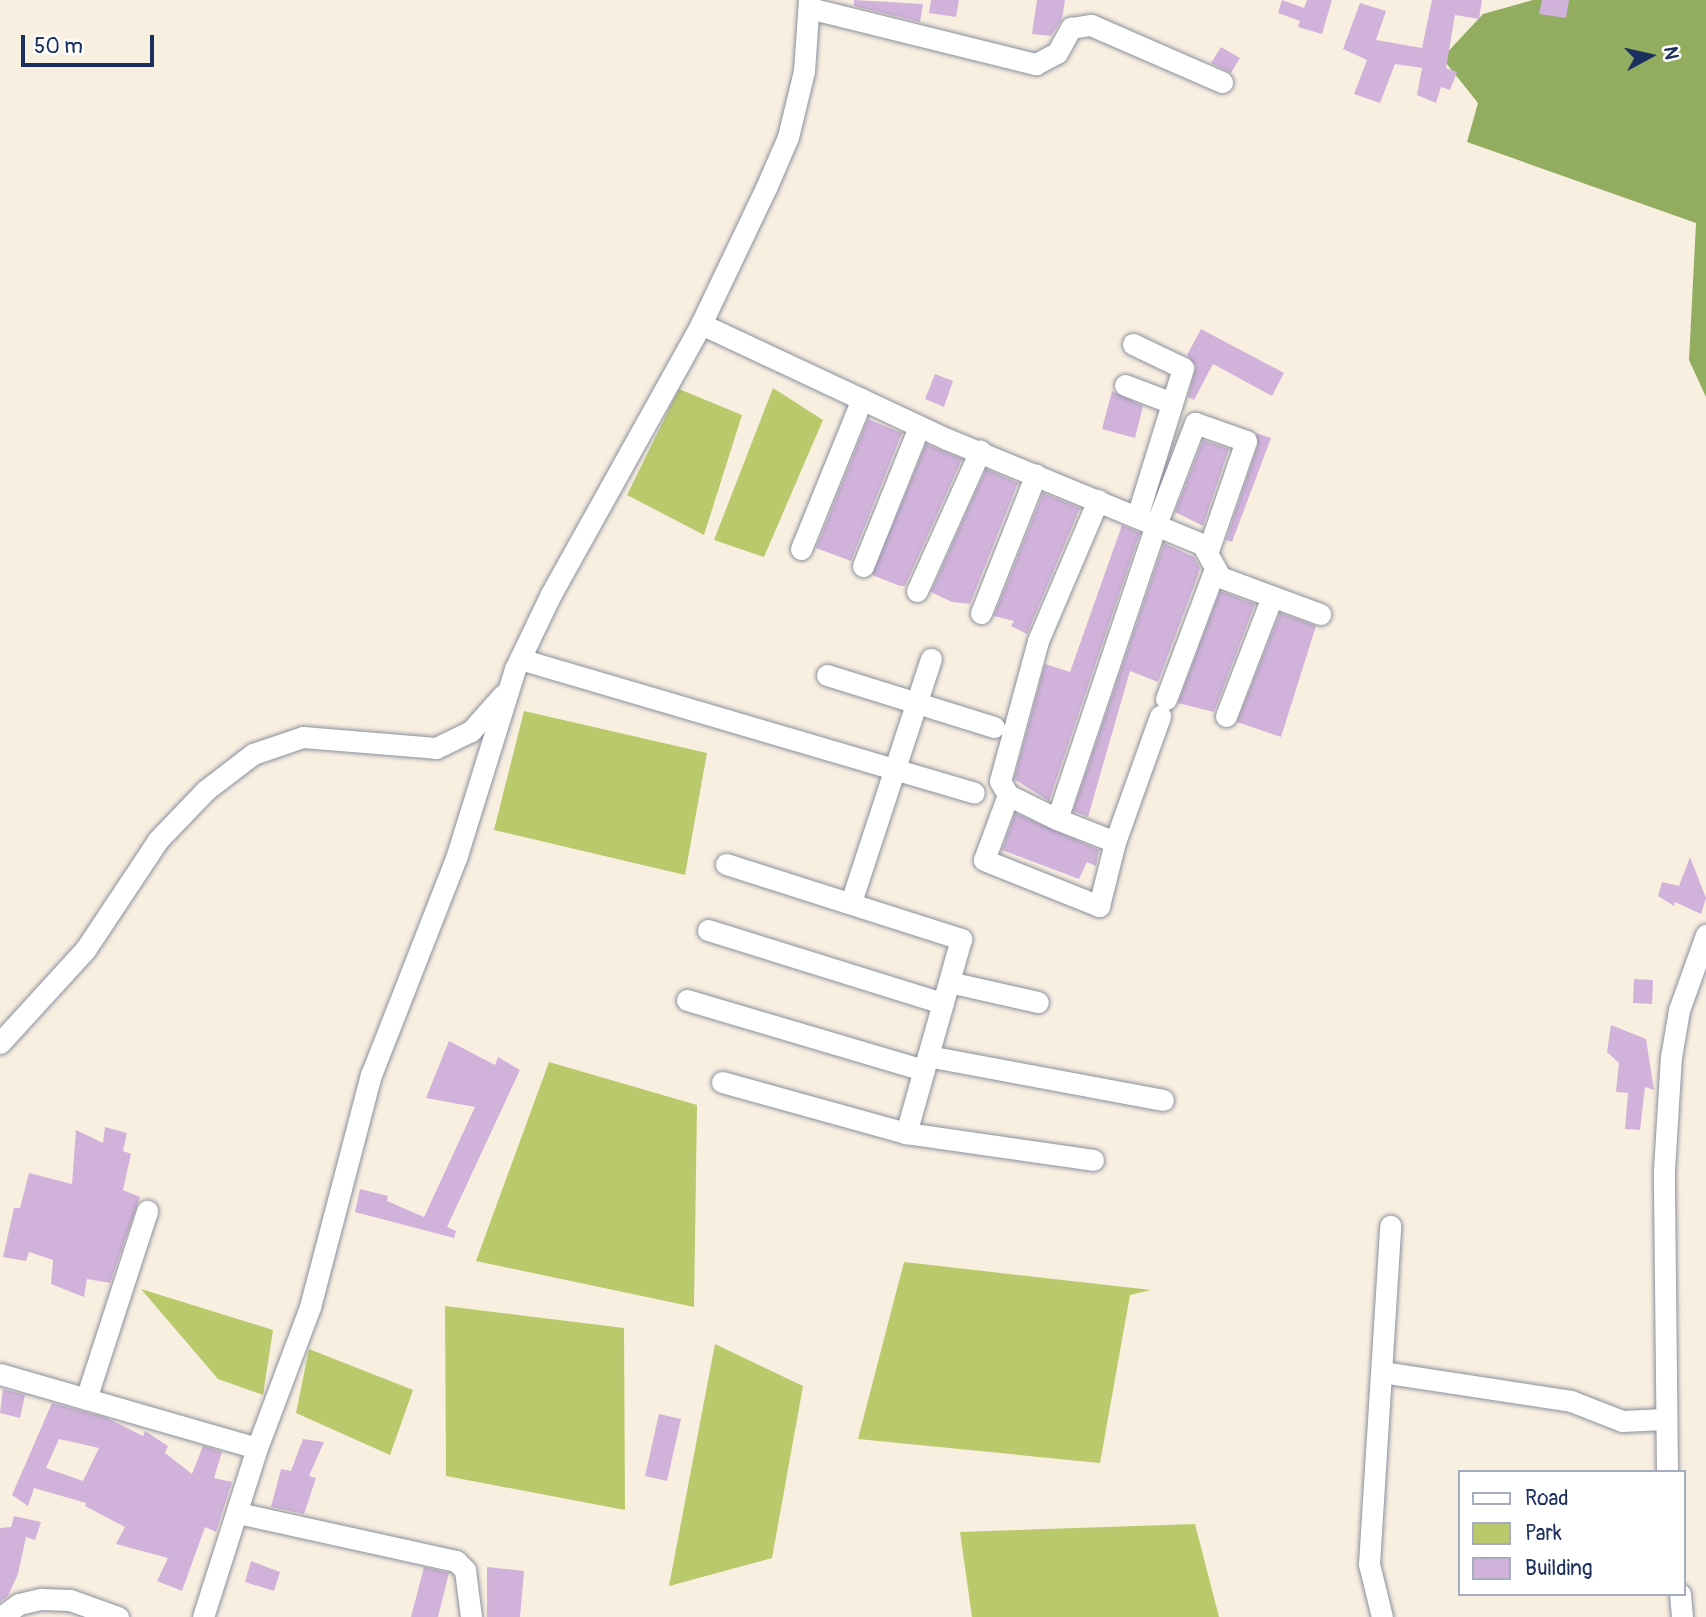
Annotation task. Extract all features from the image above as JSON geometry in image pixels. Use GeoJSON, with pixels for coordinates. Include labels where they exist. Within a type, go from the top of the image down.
{"type":"FeatureCollection","features":[{"type":"Feature","properties":{"kind":"street"},"geometry":{"type":"LineString","coordinates":[[203,1617],[257,1448],[310,1307],[371,1075],[457,855],[520,659],[551,594],[701,324],[788,138],[804,71],[809,4],[1036,64],[1057,53],[1071,28],[1091,25],[1222,82]]}},
{"type":"Feature","properties":{"kind":"street"},"geometry":{"type":"LineString","coordinates":[[701,324],[919,426],[1151,520],[1211,561],[1272,597],[1320,614]]}},
{"type":"Feature","properties":{"kind":"street"},"geometry":{"type":"LineString","coordinates":[[1133,344],[1183,368],[1172,403],[1151,520]]}},
{"type":"Feature","properties":{"kind":"street"},"geometry":{"type":"LineString","coordinates":[[1125,385],[1172,403]]}},
{"type":"Feature","properties":{"kind":"street"},"geometry":{"type":"LineString","coordinates":[[801,549],[862,399]]}},
{"type":"Feature","properties":{"kind":"street"},"geometry":{"type":"LineString","coordinates":[[1008,795],[984,859],[1099,906],[1115,842],[1211,561],[1246,441],[1195,424],[1151,520],[1057,819]]}},
{"type":"Feature","properties":{"kind":"street"},"geometry":{"type":"LineString","coordinates":[[863,566],[919,426]]}},
{"type":"Feature","properties":{"kind":"street"},"geometry":{"type":"LineString","coordinates":[[917,591],[980,450]]}},
{"type":"Feature","properties":{"kind":"street"},"geometry":{"type":"LineString","coordinates":[[981,613],[1036,474]]}},
{"type":"Feature","properties":{"kind":"street"},"geometry":{"type":"LineString","coordinates":[[1098,500],[1038,641],[1000,781],[1008,795],[1057,819],[1115,842]]}},
{"type":"Feature","properties":{"kind":"street"},"geometry":{"type":"LineString","coordinates":[[1226,716],[1272,597]]}},
{"type":"Feature","properties":{"kind":"street"},"geometry":{"type":"LineString","coordinates":[[520,659],[974,793]]}},
{"type":"Feature","properties":{"kind":"street"},"geometry":{"type":"LineString","coordinates":[[851,902],[914,703],[931,659]]}},
{"type":"Feature","properties":{"kind":"street"},"geometry":{"type":"LineString","coordinates":[[827,675],[994,727]]}},
{"type":"Feature","properties":{"kind":"street"},"geometry":{"type":"LineString","coordinates":[[0,1043],[85,950],[158,840],[206,790],[253,754],[303,737],[436,748],[471,731],[509,689]]}},
{"type":"Feature","properties":{"kind":"street"},"geometry":{"type":"LineString","coordinates":[[726,864],[961,939],[906,1133]]}},
{"type":"Feature","properties":{"kind":"street"},"geometry":{"type":"LineString","coordinates":[[708,930],[946,993],[1038,1002]]}},
{"type":"Feature","properties":{"kind":"street"},"geometry":{"type":"LineString","coordinates":[[1667,1470],[1664,1419],[1664,1170],[1671,1057],[1679,1010],[1706,934]]}},
{"type":"Feature","properties":{"kind":"street"},"geometry":{"type":"LineString","coordinates":[[687,1000],[926,1063],[1163,1100]]}},
{"type":"Feature","properties":{"kind":"street"},"geometry":{"type":"LineString","coordinates":[[722,1082],[906,1133],[1093,1160]]}},
{"type":"Feature","properties":{"kind":"street"},"geometry":{"type":"LineString","coordinates":[[86,1399],[147,1211]]}},
{"type":"Feature","properties":{"kind":"street"},"geometry":{"type":"LineString","coordinates":[[1382,1617],[1369,1564],[1390,1226]]}},
{"type":"Feature","properties":{"kind":"street"},"geometry":{"type":"LineString","coordinates":[[1382,1372],[1571,1401],[1622,1421],[1664,1419]]}},
{"type":"Feature","properties":{"kind":"street"},"geometry":{"type":"LineString","coordinates":[[0,1374],[257,1448]]}},
{"type":"Feature","properties":{"kind":"street"},"geometry":{"type":"LineString","coordinates":[[238,1513],[456,1561],[465,1570],[471,1617]]}},
{"type":"Feature","properties":{"kind":"street"},"geometry":{"type":"LineString","coordinates":[[1680,1596],[1682,1617]]}},
{"type":"Feature","properties":{"kind":"street"},"geometry":{"type":"LineString","coordinates":[[1,1617],[19,1604],[70,1600],[118,1617]]}},
{"type":"Feature","properties":{"kind":"green space"},"geometry":{"type":"Polygon","coordinates":[[[1533,0],[1706,0],[1706,397],[1689,360],[1696,223],[1467,142],[1478,103],[1442,58],[1483,14],[1533,0]]]}},
{"type":"Feature","properties":{"kind":"green space"},"geometry":{"type":"Polygon","coordinates":[[[773,388],[823,420],[764,557],[714,540],[773,388]]]}},
{"type":"Feature","properties":{"kind":"green space"},"geometry":{"type":"Polygon","coordinates":[[[679,389],[742,415],[704,535],[627,495],[679,389]]]}},
{"type":"Feature","properties":{"kind":"green space"},"geometry":{"type":"Polygon","coordinates":[[[524,711],[707,753],[685,875],[494,830],[524,711]]]}},
{"type":"Feature","properties":{"kind":"green space"},"geometry":{"type":"Polygon","coordinates":[[[549,1062],[697,1105],[694,1307],[476,1261],[549,1062]]]}},
{"type":"Feature","properties":{"kind":"green space"},"geometry":{"type":"Polygon","coordinates":[[[904,1262],[1151,1290],[1130,1295],[1100,1463],[858,1439],[904,1262]]]}},
{"type":"Feature","properties":{"kind":"green space"},"geometry":{"type":"Polygon","coordinates":[[[141,1289],[273,1330],[263,1395],[218,1379],[141,1289]]]}},
{"type":"Feature","properties":{"kind":"green space"},"geometry":{"type":"Polygon","coordinates":[[[445,1306],[624,1328],[625,1510],[446,1476],[445,1306]]]}},
{"type":"Feature","properties":{"kind":"green space"},"geometry":{"type":"Polygon","coordinates":[[[715,1344],[803,1386],[772,1558],[669,1586],[715,1344]]]}},
{"type":"Feature","properties":{"kind":"green space"},"geometry":{"type":"Polygon","coordinates":[[[309,1349],[413,1390],[390,1455],[296,1413],[309,1349]]]}},
{"type":"Feature","properties":{"kind":"green space"},"geometry":{"type":"Polygon","coordinates":[[[1195,1524],[1219,1617],[972,1617],[960,1532],[1195,1524]]]}},
{"type":"Feature","properties":{"kind":"building"},"geometry":{"type":"Polygon","coordinates":[[[854,0],[923,4],[920,22],[854,6],[854,0]]]}},
{"type":"Feature","properties":{"kind":"building"},"geometry":{"type":"Polygon","coordinates":[[[931,0],[959,0],[956,17],[929,13],[931,0]]]}},
{"type":"Feature","properties":{"kind":"building"},"geometry":{"type":"Polygon","coordinates":[[[1037,0],[1065,0],[1062,19],[1051,36],[1032,34],[1037,0]]]}},
{"type":"Feature","properties":{"kind":"building"},"geometry":{"type":"Polygon","coordinates":[[[1282,0],[1304,8],[1307,0],[1332,0],[1322,34],[1298,27],[1300,21],[1278,13],[1282,0]]]}},
{"type":"Feature","properties":{"kind":"building"},"geometry":{"type":"Polygon","coordinates":[[[1432,0],[1482,0],[1479,19],[1455,15],[1446,68],[1457,72],[1450,90],[1441,87],[1436,103],[1417,95],[1422,68],[1395,64],[1380,103],[1354,94],[1367,60],[1343,49],[1360,3],[1386,11],[1376,40],[1422,48],[1432,0]]]}},
{"type":"Feature","properties":{"kind":"building"},"geometry":{"type":"Polygon","coordinates":[[[1542,0],[1569,0],[1566,18],[1539,14],[1542,0]]]}},
{"type":"Feature","properties":{"kind":"building"},"geometry":{"type":"Polygon","coordinates":[[[1221,47],[1240,58],[1231,73],[1211,63],[1221,47]]]}},
{"type":"Feature","properties":{"kind":"building"},"geometry":{"type":"Polygon","coordinates":[[[1201,329],[1284,373],[1272,396],[1213,364],[1194,400],[1188,397],[1196,366],[1187,355],[1201,329]]]}},
{"type":"Feature","properties":{"kind":"building"},"geometry":{"type":"Polygon","coordinates":[[[935,374],[953,381],[944,407],[925,399],[935,374]]]}},
{"type":"Feature","properties":{"kind":"building"},"geometry":{"type":"Polygon","coordinates":[[[1112,391],[1143,406],[1135,438],[1102,429],[1112,391]]]}},
{"type":"Feature","properties":{"kind":"building"},"geometry":{"type":"Polygon","coordinates":[[[868,419],[902,433],[851,561],[816,548],[868,419]]]}},
{"type":"Feature","properties":{"kind":"building"},"geometry":{"type":"Polygon","coordinates":[[[1256,433],[1271,438],[1232,542],[1226,540],[1258,445],[1256,433]]]}},
{"type":"Feature","properties":{"kind":"building"},"geometry":{"type":"Polygon","coordinates":[[[1203,440],[1229,449],[1203,526],[1175,512],[1203,440]]]}},
{"type":"Feature","properties":{"kind":"building"},"geometry":{"type":"Polygon","coordinates":[[[926,444],[962,459],[905,586],[900,586],[872,575],[926,444]]]}},
{"type":"Feature","properties":{"kind":"building"},"geometry":{"type":"Polygon","coordinates":[[[986,469],[1018,483],[970,604],[952,602],[931,592],[986,469]]]}},
{"type":"Feature","properties":{"kind":"building"},"geometry":{"type":"Polygon","coordinates":[[[1043,493],[1080,508],[1027,634],[1011,626],[1014,621],[994,616],[1043,493]]]}},
{"type":"Feature","properties":{"kind":"building"},"geometry":{"type":"Polygon","coordinates":[[[1122,525],[1140,533],[1049,801],[1014,779],[1045,664],[1070,672],[1122,525]]]}},
{"type":"Feature","properties":{"kind":"building"},"geometry":{"type":"Polygon","coordinates":[[[1164,543],[1194,557],[1200,568],[1158,682],[1130,671],[1088,817],[1073,811],[1164,543]]]}},
{"type":"Feature","properties":{"kind":"building"},"geometry":{"type":"Polygon","coordinates":[[[1220,591],[1255,604],[1214,712],[1178,703],[1220,591]]]}},
{"type":"Feature","properties":{"kind":"building"},"geometry":{"type":"Polygon","coordinates":[[[1280,613],[1316,626],[1281,737],[1237,722],[1280,613]]]}},
{"type":"Feature","properties":{"kind":"building"},"geometry":{"type":"Polygon","coordinates":[[[1015,813],[1099,850],[1096,866],[1087,862],[1079,879],[1002,850],[1015,813]]]}},
{"type":"Feature","properties":{"kind":"building"},"geometry":{"type":"Polygon","coordinates":[[[1690,857],[1706,898],[1701,914],[1675,902],[1674,906],[1658,896],[1662,882],[1679,886],[1690,857]]]}},
{"type":"Feature","properties":{"kind":"building"},"geometry":{"type":"Polygon","coordinates":[[[1634,979],[1653,980],[1652,1004],[1633,1003],[1634,979]]]}},
{"type":"Feature","properties":{"kind":"building"},"geometry":{"type":"Polygon","coordinates":[[[1611,1025],[1646,1039],[1654,1090],[1645,1087],[1640,1130],[1625,1129],[1628,1093],[1616,1092],[1619,1063],[1607,1052],[1611,1025]]]}},
{"type":"Feature","properties":{"kind":"building"},"geometry":{"type":"Polygon","coordinates":[[[449,1041],[495,1065],[498,1057],[520,1070],[447,1227],[456,1231],[454,1238],[355,1212],[360,1189],[388,1196],[387,1201],[424,1217],[475,1107],[426,1098],[449,1041]]]}},
{"type":"Feature","properties":{"kind":"building"},"geometry":{"type":"Polygon","coordinates":[[[105,1127],[127,1133],[123,1151],[131,1154],[123,1190],[140,1197],[110,1283],[87,1279],[84,1297],[51,1284],[53,1260],[29,1252],[26,1261],[3,1257],[14,1208],[20,1208],[29,1173],[72,1184],[76,1130],[103,1143],[105,1127]]]}},
{"type":"Feature","properties":{"kind":"building"},"geometry":{"type":"Polygon","coordinates":[[[3,1389],[25,1395],[20,1418],[0,1413],[3,1389]]]}},
{"type":"Feature","properties":{"kind":"building"},"geometry":{"type":"Polygon","coordinates":[[[52,1403],[107,1418],[143,1436],[145,1431],[168,1446],[165,1453],[192,1474],[203,1446],[222,1452],[214,1478],[232,1482],[216,1532],[205,1527],[182,1591],[157,1581],[168,1558],[116,1544],[125,1527],[85,1506],[86,1503],[34,1488],[28,1506],[12,1495],[52,1403]],[[59,1439],[46,1468],[83,1481],[99,1448],[59,1439]]]}},
{"type":"Feature","properties":{"kind":"building"},"geometry":{"type":"Polygon","coordinates":[[[659,1414],[681,1419],[667,1481],[645,1476],[659,1414]]]}},
{"type":"Feature","properties":{"kind":"building"},"geometry":{"type":"Polygon","coordinates":[[[303,1439],[324,1442],[309,1476],[316,1478],[304,1514],[271,1507],[281,1469],[291,1471],[303,1439]]]}},
{"type":"Feature","properties":{"kind":"building"},"geometry":{"type":"Polygon","coordinates":[[[14,1516],[41,1522],[35,1540],[26,1537],[18,1574],[8,1596],[0,1602],[0,1528],[11,1527],[14,1516]]]}},
{"type":"Feature","properties":{"kind":"building"},"geometry":{"type":"Polygon","coordinates":[[[251,1561],[280,1572],[274,1591],[245,1582],[251,1561]]]}},
{"type":"Feature","properties":{"kind":"building"},"geometry":{"type":"Polygon","coordinates":[[[424,1567],[449,1573],[438,1617],[411,1617],[424,1567]]]}},
{"type":"Feature","properties":{"kind":"building"},"geometry":{"type":"Polygon","coordinates":[[[487,1567],[524,1571],[520,1617],[487,1617],[487,1567]]]}}]}
